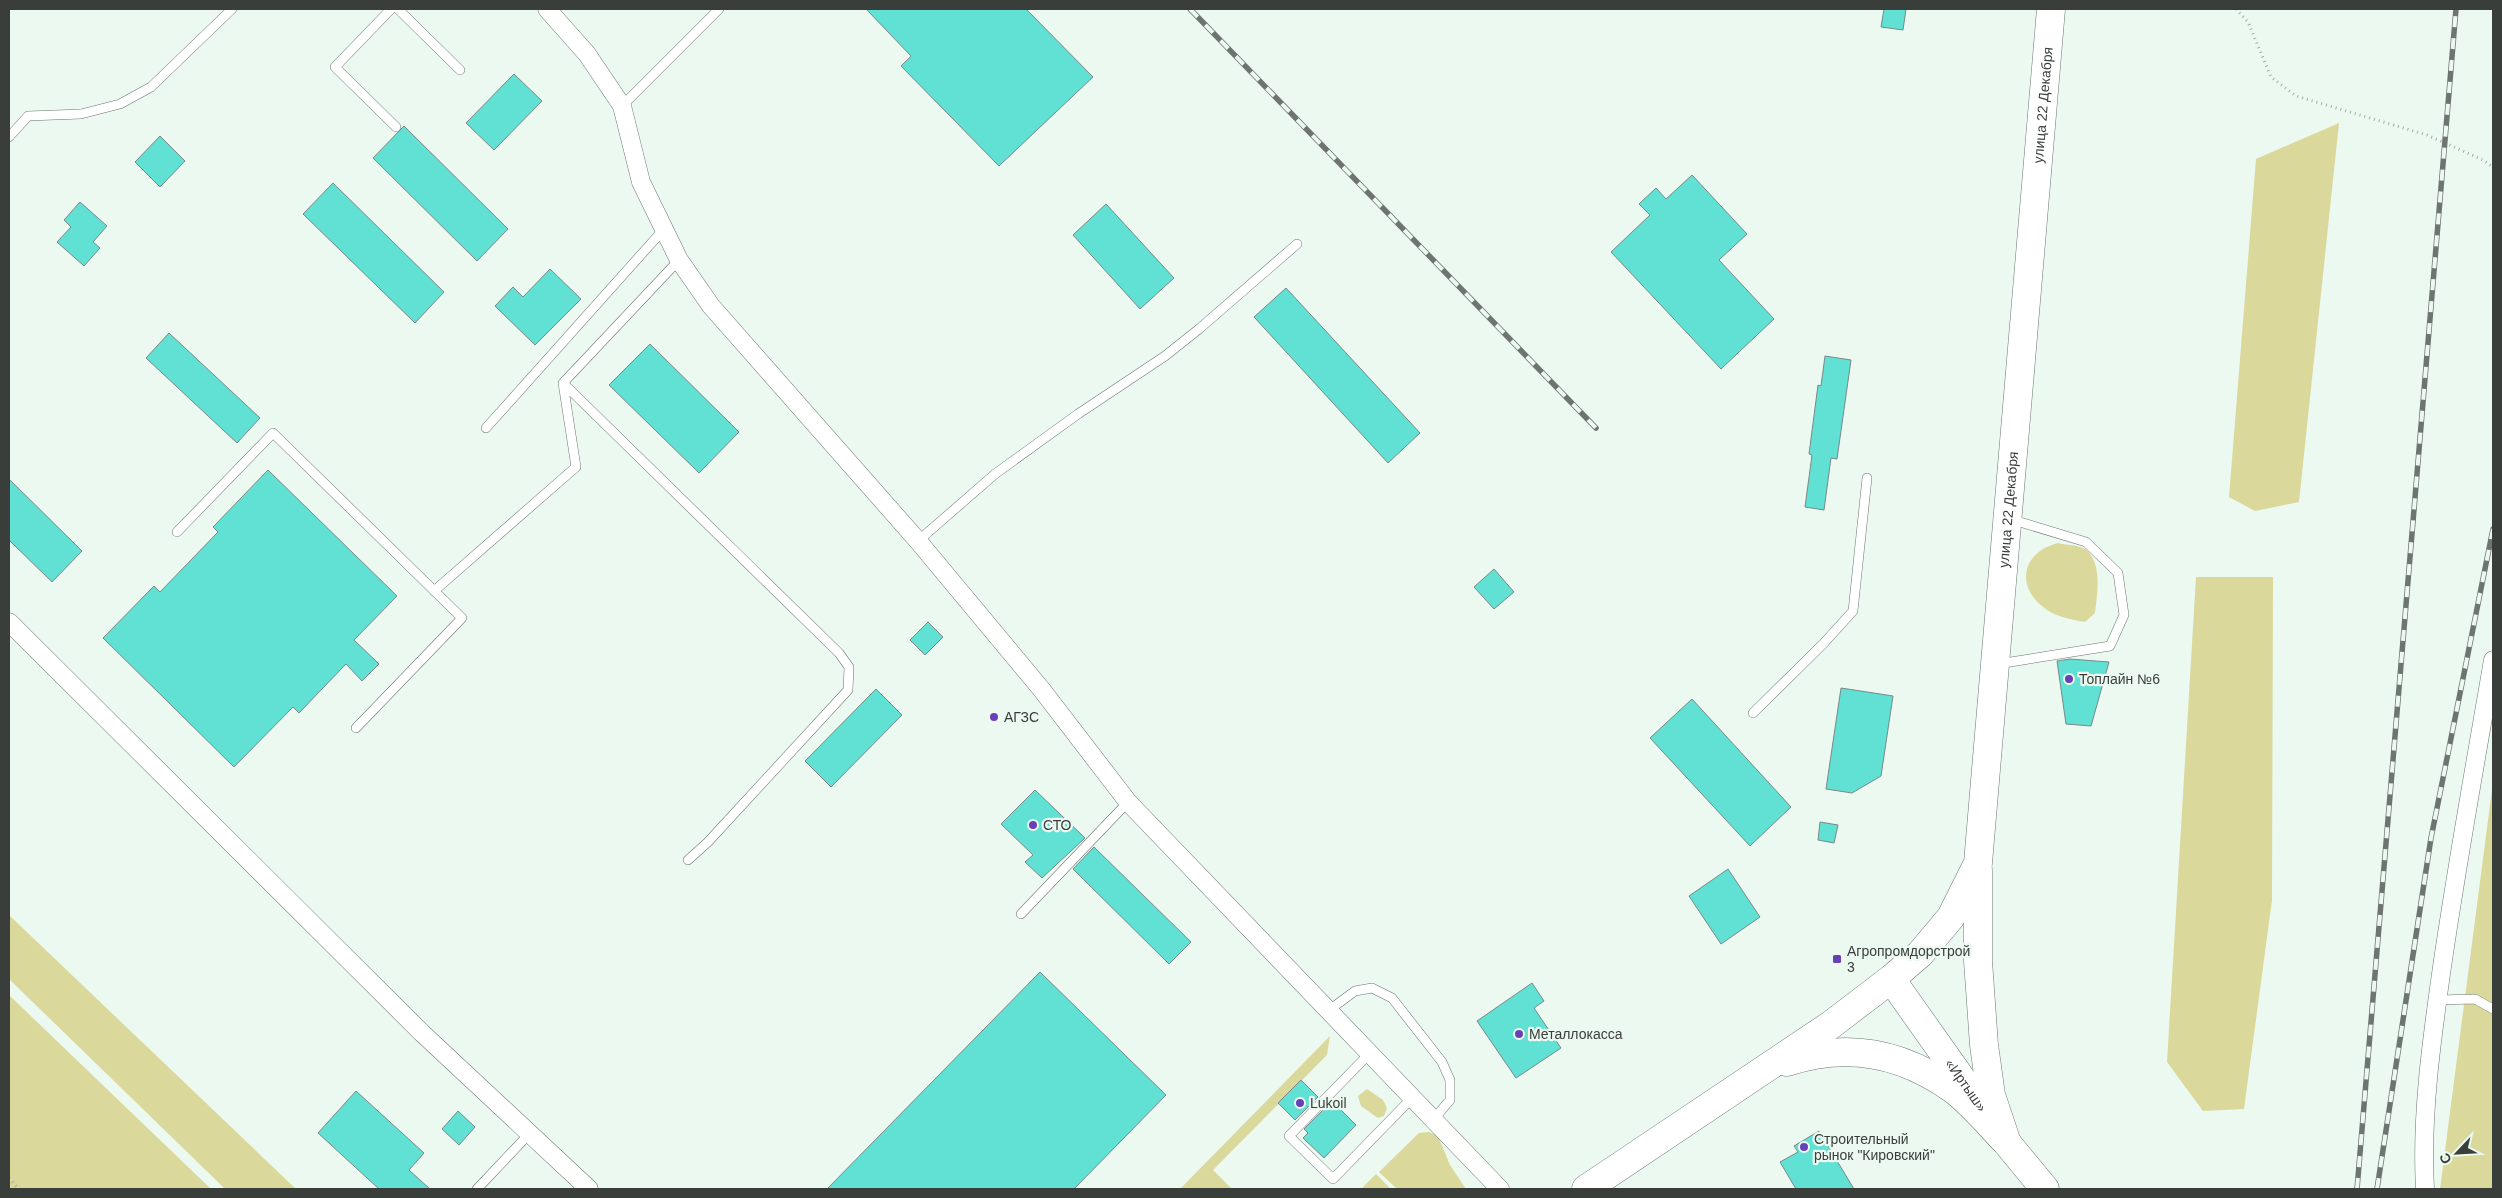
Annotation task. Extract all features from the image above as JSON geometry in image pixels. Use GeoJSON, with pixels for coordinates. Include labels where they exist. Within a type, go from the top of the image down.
{"type":"FeatureCollection","features":[{"type":"Feature","properties":{"kind":"main road","name":"улица 22 Декабря"},"geometry":{"type":"LineString","coordinates":[[1586,1189],[1832,1024],[1891,979],[1920,954],[1951,917],[1978,864],[2051,9]]}},
{"type":"Feature","properties":{"kind":"main road"},"geometry":{"type":"LineString","coordinates":[[1978,864],[1978,961],[1984,1045],[1991,1095],[2007,1143]]}},
{"type":"Feature","properties":{"kind":"main road","name":"«Иртыш»"},"geometry":{"type":"LineString","coordinates":[[1891,979],[2007,1143],[2045,1189]]}},
{"type":"Feature","properties":{"kind":"main road"},"geometry":{"type":"LineString","coordinates":[[1766,1069],[1800,1058],[1830,1052],[1878,1054],[1914,1066],[1955,1091],[2007,1143]]}},
{"type":"Feature","properties":{"kind":"street"},"geometry":{"type":"LineString","coordinates":[[547,9],[587,54],[622,106],[641,182],[680,260],[712,306],[918,541],[1042,690],[1128,802],[1500,1189]]}},
{"type":"Feature","properties":{"kind":"street"},"geometry":{"type":"LineString","coordinates":[[9,622],[422,1033],[589,1189]]}},
{"type":"Feature","properties":{"kind":"street"},"geometry":{"type":"LineString","coordinates":[[2424,1189],[2423,1164],[2431,1047],[2455,875],[2493,660]]}},
{"type":"Feature","properties":{"kind":"lane"},"geometry":{"type":"LineString","coordinates":[[9,137],[28,116],[81,114],[120,104],[151,87],[232,9]]}},
{"type":"Feature","properties":{"kind":"lane"},"geometry":{"type":"LineString","coordinates":[[391,9],[335,67],[396,127]]}},
{"type":"Feature","properties":{"kind":"lane"},"geometry":{"type":"LineString","coordinates":[[398,9],[460,70]]}},
{"type":"Feature","properties":{"kind":"lane"},"geometry":{"type":"LineString","coordinates":[[622,106],[719,9]]}},
{"type":"Feature","properties":{"kind":"lane"},"geometry":{"type":"LineString","coordinates":[[486,428],[664,229]]}},
{"type":"Feature","properties":{"kind":"lane"},"geometry":{"type":"LineString","coordinates":[[918,541],[995,474],[1078,414],[1165,356],[1297,244]]}},
{"type":"Feature","properties":{"kind":"lane"},"geometry":{"type":"LineString","coordinates":[[562,383],[680,260]]}},
{"type":"Feature","properties":{"kind":"lane"},"geometry":{"type":"LineString","coordinates":[[434,591],[576,467],[562,383]]}},
{"type":"Feature","properties":{"kind":"lane"},"geometry":{"type":"LineString","coordinates":[[562,383],[839,653],[849,667],[848,690],[708,842],[688,860]]}},
{"type":"Feature","properties":{"kind":"lane"},"geometry":{"type":"LineString","coordinates":[[177,532],[274,433],[462,618],[356,728]]}},
{"type":"Feature","properties":{"kind":"lane"},"geometry":{"type":"LineString","coordinates":[[1753,713],[1823,644],[1853,611],[1867,478]]}},
{"type":"Feature","properties":{"kind":"lane"},"geometry":{"type":"LineString","coordinates":[[1995,665],[2110,646],[2124,615],[2118,573],[2086,542],[2007,518]]}},
{"type":"Feature","properties":{"kind":"lane"},"geometry":{"type":"LineString","coordinates":[[1021,914],[1128,802]]}},
{"type":"Feature","properties":{"kind":"lane"},"geometry":{"type":"LineString","coordinates":[[1328,1011],[1355,991],[1372,988],[1392,998],[1442,1062],[1450,1080],[1450,1100],[1433,1120]]}},
{"type":"Feature","properties":{"kind":"lane"},"geometry":{"type":"LineString","coordinates":[[2438,1000],[2475,999],[2493,1009]]}},
{"type":"Feature","properties":{"kind":"lane"},"geometry":{"type":"LineString","coordinates":[[1369,1054],[1289,1136],[1333,1179],[1412,1098]]}},
{"type":"Feature","properties":{"kind":"lane"},"geometry":{"type":"LineString","coordinates":[[478,1189],[530,1133]]}},
{"type":"Feature","properties":{"kind":"path"},"geometry":{"type":"LineString","coordinates":[[2236,9],[2248,22],[2271,78],[2296,96],[2427,135],[2483,160],[2493,167]]}},
{"type":"Feature","properties":{"kind":"path"},"geometry":{"type":"LineString","coordinates":[[9,1178],[19,1189]]}},
{"type":"Feature","properties":{"kind":"shaded area"},"geometry":{"type":"Polygon","coordinates":[[[2339,123],[2299,502],[2255,511],[2229,497],[2256,159],[2339,123]]]}},
{"type":"Feature","properties":{"kind":"shaded area"},"geometry":{"type":"Polygon","coordinates":[[[2058,543],[2085,549],[2091,555],[2097,570],[2095,613],[2085,622],[2052,613],[2033,597],[2028,588],[2026,578],[2031,560],[2047,547],[2058,543]]]}},
{"type":"Feature","properties":{"kind":"shaded area"},"geometry":{"type":"Polygon","coordinates":[[[2196,577],[2273,577],[2272,900],[2244,1109],[2203,1111],[2167,1062],[2196,577]]]}},
{"type":"Feature","properties":{"kind":"shaded area"},"geometry":{"type":"Polygon","coordinates":[[[2493,782],[2493,1189],[2440,1189],[2493,782]]]}},
{"type":"Feature","properties":{"kind":"shaded area"},"geometry":{"type":"Polygon","coordinates":[[[9,915],[296,1189],[225,1189],[9,979],[9,915]]]}},
{"type":"Feature","properties":{"kind":"shaded area"},"geometry":{"type":"Polygon","coordinates":[[[9,995],[211,1189],[9,1189],[9,995]]]}},
{"type":"Feature","properties":{"kind":"shaded area"},"geometry":{"type":"Polygon","coordinates":[[[1330,1036],[1327,1055],[1213,1170],[1232,1189],[1180,1189],[1330,1036]]]}},
{"type":"Feature","properties":{"kind":"shaded area"},"geometry":{"type":"Polygon","coordinates":[[[1367,1089],[1383,1100],[1387,1108],[1384,1116],[1378,1118],[1361,1106],[1358,1096],[1367,1089]]]}},
{"type":"Feature","properties":{"kind":"shaded area"},"geometry":{"type":"Polygon","coordinates":[[[1429,1132],[1438,1136],[1450,1165],[1466,1189],[1397,1189],[1379,1172],[1419,1133],[1429,1132]]]}},
{"type":"Feature","properties":{"kind":"shaded area"},"geometry":{"type":"Polygon","coordinates":[[[1376,1174],[1391,1189],[1361,1189],[1376,1174]]]}},
{"type":"Feature","properties":{"kind":"building"},"geometry":{"type":"Polygon","coordinates":[[[866,9],[1026,9],[1093,77],[999,166],[901,66],[911,56],[866,9]]]}},
{"type":"Feature","properties":{"kind":"building"},"geometry":{"type":"Polygon","coordinates":[[[1884,9],[1906,9],[1903,30],[1881,27],[1884,9]]]}},
{"type":"Feature","properties":{"kind":"building"},"geometry":{"type":"Polygon","coordinates":[[[514,74],[542,101],[494,150],[466,123],[514,74]]]}},
{"type":"Feature","properties":{"kind":"building"},"geometry":{"type":"Polygon","coordinates":[[[404,126],[508,229],[477,261],[373,158],[404,126]]]}},
{"type":"Feature","properties":{"kind":"building"},"geometry":{"type":"Polygon","coordinates":[[[160,136],[185,161],[160,187],[135,162],[160,136]]]}},
{"type":"Feature","properties":{"kind":"building"},"geometry":{"type":"Polygon","coordinates":[[[1692,175],[1747,234],[1719,260],[1774,319],[1721,369],[1611,252],[1650,215],[1639,204],[1656,188],[1666,199],[1692,175]]]}},
{"type":"Feature","properties":{"kind":"building"},"geometry":{"type":"Polygon","coordinates":[[[333,183],[444,292],[415,323],[303,214],[333,183]]]}},
{"type":"Feature","properties":{"kind":"building"},"geometry":{"type":"Polygon","coordinates":[[[80,202],[107,226],[93,242],[100,248],[84,266],[57,242],[71,227],[64,220],[80,202]]]}},
{"type":"Feature","properties":{"kind":"building"},"geometry":{"type":"Polygon","coordinates":[[[1106,204],[1174,278],[1140,309],[1073,235],[1106,204]]]}},
{"type":"Feature","properties":{"kind":"building"},"geometry":{"type":"Polygon","coordinates":[[[550,269],[581,299],[535,345],[495,306],[513,287],[523,297],[550,269]]]}},
{"type":"Feature","properties":{"kind":"building"},"geometry":{"type":"Polygon","coordinates":[[[1286,288],[1420,433],[1388,463],[1254,317],[1286,288]]]}},
{"type":"Feature","properties":{"kind":"building"},"geometry":{"type":"Polygon","coordinates":[[[169,333],[260,418],[237,443],[146,358],[169,333]]]}},
{"type":"Feature","properties":{"kind":"building"},"geometry":{"type":"Polygon","coordinates":[[[650,344],[739,432],[699,473],[609,385],[650,344]]]}},
{"type":"Feature","properties":{"kind":"building"},"geometry":{"type":"Polygon","coordinates":[[[1825,356],[1851,360],[1837,459],[1831,458],[1824,510],[1805,507],[1812,455],[1809,454],[1818,385],[1821,386],[1825,356]]]}},
{"type":"Feature","properties":{"kind":"building"},"geometry":{"type":"Polygon","coordinates":[[[268,470],[397,596],[354,640],[379,664],[362,681],[346,664],[299,713],[293,707],[234,767],[103,638],[154,586],[160,592],[218,532],[213,527],[268,470]]]}},
{"type":"Feature","properties":{"kind":"building"},"geometry":{"type":"Polygon","coordinates":[[[9,479],[82,551],[52,582],[9,540],[9,479]]]}},
{"type":"Feature","properties":{"kind":"building"},"geometry":{"type":"Polygon","coordinates":[[[1494,569],[1514,592],[1494,609],[1474,587],[1494,569]]]}},
{"type":"Feature","properties":{"kind":"building"},"geometry":{"type":"Polygon","coordinates":[[[928,622],[943,637],[925,655],[910,640],[928,622]]]}},
{"type":"Feature","properties":{"kind":"building"},"geometry":{"type":"Polygon","coordinates":[[[2070,659],[2109,662],[2091,726],[2066,724],[2057,661],[2070,659]]]}},
{"type":"Feature","properties":{"kind":"building"},"geometry":{"type":"Polygon","coordinates":[[[1841,688],[1893,696],[1881,776],[1852,793],[1826,789],[1841,688]]]}},
{"type":"Feature","properties":{"kind":"building"},"geometry":{"type":"Polygon","coordinates":[[[876,689],[902,715],[831,787],[805,761],[876,689]]]}},
{"type":"Feature","properties":{"kind":"building"},"geometry":{"type":"Polygon","coordinates":[[[1692,699],[1791,807],[1750,846],[1650,738],[1692,699]]]}},
{"type":"Feature","properties":{"kind":"building"},"geometry":{"type":"Polygon","coordinates":[[[1035,790],[1085,838],[1042,878],[1025,862],[1033,855],[1001,824],[1035,790]]]}},
{"type":"Feature","properties":{"kind":"building"},"geometry":{"type":"Polygon","coordinates":[[[1820,822],[1838,825],[1834,843],[1818,840],[1820,822]]]}},
{"type":"Feature","properties":{"kind":"building"},"geometry":{"type":"Polygon","coordinates":[[[1094,847],[1191,942],[1169,964],[1073,869],[1094,847]]]}},
{"type":"Feature","properties":{"kind":"building"},"geometry":{"type":"Polygon","coordinates":[[[1728,869],[1760,917],[1721,944],[1689,896],[1728,869]]]}},
{"type":"Feature","properties":{"kind":"building"},"geometry":{"type":"Polygon","coordinates":[[[1040,972],[1166,1095],[1074,1189],[827,1189],[1040,972]]]}},
{"type":"Feature","properties":{"kind":"building","name":"Металлокасса"},"geometry":{"type":"Polygon","coordinates":[[[1532,983],[1544,1001],[1534,1008],[1561,1048],[1516,1078],[1477,1021],[1532,983]]]}},
{"type":"Feature","properties":{"kind":"building"},"geometry":{"type":"Polygon","coordinates":[[[1301,1080],[1318,1097],[1295,1120],[1278,1103],[1301,1080]]]}},
{"type":"Feature","properties":{"kind":"building"},"geometry":{"type":"Polygon","coordinates":[[[356,1091],[424,1153],[409,1170],[430,1189],[379,1189],[318,1133],[356,1091]]]}},
{"type":"Feature","properties":{"kind":"building"},"geometry":{"type":"Polygon","coordinates":[[[1336,1105],[1356,1125],[1324,1158],[1303,1138],[1308,1133],[1304,1129],[1327,1106],[1331,1110],[1336,1105]]]}},
{"type":"Feature","properties":{"kind":"building"},"geometry":{"type":"Polygon","coordinates":[[[458,1111],[475,1127],[459,1145],[442,1129],[458,1111]]]}},
{"type":"Feature","properties":{"kind":"building"},"geometry":{"type":"Polygon","coordinates":[[[1819,1131],[1854,1189],[1796,1189],[1780,1162],[1798,1152],[1794,1146],[1819,1131]]]}},
{"type":"Feature","properties":{"kind":"railway"},"geometry":{"type":"LineString","coordinates":[[1190,9],[1596,428]]}},
{"type":"Feature","properties":{"kind":"railway"},"geometry":{"type":"LineString","coordinates":[[2357,1189],[2456,9]]}},
{"type":"Feature","properties":{"kind":"railway"},"geometry":{"type":"LineString","coordinates":[[2377,1189],[2431,838],[2493,529]]}},
{"type":"Feature","properties":{"kind":"place","name":"Топлайн №6"},"geometry":{"type":"Point","coordinates":[2069,679]}},
{"type":"Feature","properties":{"kind":"place","name":"АГЗС"},"geometry":{"type":"Point","coordinates":[994,717]}},
{"type":"Feature","properties":{"kind":"place","name":"СТО"},"geometry":{"type":"Point","coordinates":[1033,825]}},
{"type":"Feature","properties":{"kind":"place","name":"Агропромдорстрой 3"},"geometry":{"type":"Point","coordinates":[1837,959]}},
{"type":"Feature","properties":{"kind":"place","name":"Металлокасса"},"geometry":{"type":"Point","coordinates":[1519,1034]}},
{"type":"Feature","properties":{"kind":"place","name":"Lukoil"},"geometry":{"type":"Point","coordinates":[1300,1103]}},
{"type":"Feature","properties":{"kind":"place","name":"Строительный рынок \"Кировский\""},"geometry":{"type":"Point","coordinates":[1804,1147]}}]}
